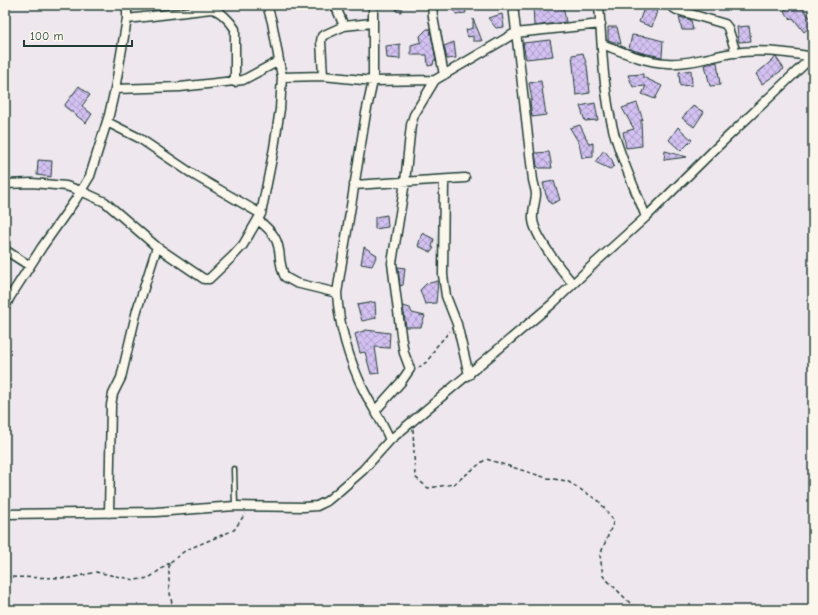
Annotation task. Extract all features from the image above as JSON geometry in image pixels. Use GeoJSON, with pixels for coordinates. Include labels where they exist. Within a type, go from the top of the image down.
{"type":"FeatureCollection","features":[{"type":"Feature","properties":{"kind":"street"},"geometry":{"type":"LineString","coordinates":[[5,307],[30,266],[90,176],[107,122],[115,89],[127,18],[127,5]]}},
{"type":"Feature","properties":{"kind":"street"},"geometry":{"type":"LineString","coordinates":[[5,184],[32,183],[66,186],[105,202],[157,247],[204,279],[208,280],[233,256],[250,234],[259,217],[274,148],[280,109],[282,77],[272,22],[267,5]]}},
{"type":"Feature","properties":{"kind":"street"},"geometry":{"type":"LineString","coordinates":[[335,5],[344,26]]}},
{"type":"Feature","properties":{"kind":"street"},"geometry":{"type":"LineString","coordinates":[[373,5],[373,81],[354,184],[337,293],[338,312],[347,348],[358,379],[390,440]]}},
{"type":"Feature","properties":{"kind":"street"},"geometry":{"type":"LineString","coordinates":[[432,5],[444,75]]}},
{"type":"Feature","properties":{"kind":"street"},"geometry":{"type":"LineString","coordinates":[[513,5],[515,33],[535,190],[533,217],[534,225],[553,259],[573,284]]}},
{"type":"Feature","properties":{"kind":"street"},"geometry":{"type":"LineString","coordinates":[[599,5],[607,90],[613,128],[626,170],[646,217]]}},
{"type":"Feature","properties":{"kind":"street"},"geometry":{"type":"LineString","coordinates":[[669,5],[725,24],[728,28],[736,53]]}},
{"type":"Feature","properties":{"kind":"street"},"geometry":{"type":"LineString","coordinates":[[127,18],[210,9],[217,10],[235,30],[235,82]]}},
{"type":"Feature","properties":{"kind":"street"},"geometry":{"type":"LineString","coordinates":[[323,76],[321,38],[325,34],[344,26],[372,23]]}},
{"type":"Feature","properties":{"kind":"street"},"geometry":{"type":"LineString","coordinates":[[282,77],[323,76],[373,81],[435,80],[515,33],[601,24]]}},
{"type":"Feature","properties":{"kind":"street"},"geometry":{"type":"LineString","coordinates":[[602,44],[652,62],[667,63],[684,62],[736,53],[781,51],[813,57]]}},
{"type":"Feature","properties":{"kind":"street"},"geometry":{"type":"LineString","coordinates":[[5,514],[156,512],[235,506],[304,507],[321,505],[363,470],[390,440],[552,304],[646,217],[716,148],[813,57]]}},
{"type":"Feature","properties":{"kind":"street"},"geometry":{"type":"LineString","coordinates":[[115,89],[235,82],[248,79],[279,61]]}},
{"type":"Feature","properties":{"kind":"street"},"geometry":{"type":"LineString","coordinates":[[375,411],[395,390],[409,372],[409,366],[404,353],[401,335],[392,263],[405,182],[411,125],[414,115],[435,80]]}},
{"type":"Feature","properties":{"kind":"street"},"geometry":{"type":"LineString","coordinates":[[107,122],[139,138],[259,217],[275,236],[279,247],[281,266],[285,277],[296,283],[337,293]]}},
{"type":"Feature","properties":{"kind":"street"},"geometry":{"type":"LineString","coordinates":[[354,184],[465,178]]}},
{"type":"Feature","properties":{"kind":"street"},"geometry":{"type":"LineString","coordinates":[[444,180],[443,275],[446,296],[456,324],[469,375]]}},
{"type":"Feature","properties":{"kind":"street"},"geometry":{"type":"LineString","coordinates":[[109,513],[111,405],[113,394],[121,378],[137,310],[157,247]]}},
{"type":"Feature","properties":{"kind":"street"},"geometry":{"type":"LineString","coordinates":[[5,250],[30,266]]}},
{"type":"Feature","properties":{"kind":"lane"},"geometry":{"type":"LineString","coordinates":[[234,469],[235,506]]}},
{"type":"Feature","properties":{"kind":"path"},"geometry":{"type":"LineString","coordinates":[[409,372],[419,368],[428,361],[436,347],[456,324]]}},
{"type":"Feature","properties":{"kind":"path"},"geometry":{"type":"LineString","coordinates":[[413,421],[415,477],[428,488],[454,484],[486,459],[547,478],[567,481],[599,501],[614,521],[600,555],[603,576],[637,610]]}},
{"type":"Feature","properties":{"kind":"path"},"geometry":{"type":"LineString","coordinates":[[5,577],[71,578],[96,572],[135,580],[149,578],[186,550],[234,530],[252,506]]}},
{"type":"Feature","properties":{"kind":"path"},"geometry":{"type":"LineString","coordinates":[[169,563],[169,587],[173,610]]}},
{"type":"Feature","properties":{"kind":"building"},"geometry":{"type":"Polygon","coordinates":[[[398,5],[403,6],[401,12],[396,11],[398,5]]]}},
{"type":"Feature","properties":{"kind":"building"},"geometry":{"type":"Polygon","coordinates":[[[452,5],[464,5],[466,13],[456,14],[452,5]]]}},
{"type":"Feature","properties":{"kind":"building"},"geometry":{"type":"Polygon","coordinates":[[[533,5],[563,5],[566,22],[534,26],[533,5]]]}},
{"type":"Feature","properties":{"kind":"building"},"geometry":{"type":"Polygon","coordinates":[[[791,5],[800,5],[813,21],[813,25],[804,32],[793,18],[791,19],[784,11],[791,5]]]}},
{"type":"Feature","properties":{"kind":"building"},"geometry":{"type":"Polygon","coordinates":[[[644,8],[657,11],[652,27],[639,22],[644,8]]]}},
{"type":"Feature","properties":{"kind":"building"},"geometry":{"type":"Polygon","coordinates":[[[502,14],[504,27],[496,28],[488,18],[502,14]]]}},
{"type":"Feature","properties":{"kind":"building"},"geometry":{"type":"Polygon","coordinates":[[[679,17],[691,20],[693,30],[682,30],[679,17]]]}},
{"type":"Feature","properties":{"kind":"building"},"geometry":{"type":"Polygon","coordinates":[[[473,19],[482,41],[473,41],[473,36],[468,37],[466,30],[473,28],[473,19]]]}},
{"type":"Feature","properties":{"kind":"building"},"geometry":{"type":"Polygon","coordinates":[[[749,26],[751,41],[739,42],[737,27],[749,26]]]}},
{"type":"Feature","properties":{"kind":"building"},"geometry":{"type":"Polygon","coordinates":[[[608,27],[617,27],[621,44],[608,40],[608,27]]]}},
{"type":"Feature","properties":{"kind":"building"},"geometry":{"type":"Polygon","coordinates":[[[427,29],[430,29],[436,60],[434,60],[433,65],[428,66],[427,55],[411,55],[411,45],[421,42],[420,36],[427,29]]]}},
{"type":"Feature","properties":{"kind":"building"},"geometry":{"type":"Polygon","coordinates":[[[632,35],[663,41],[662,57],[629,49],[632,35]]]}},
{"type":"Feature","properties":{"kind":"building"},"geometry":{"type":"Polygon","coordinates":[[[550,40],[553,56],[526,59],[523,43],[550,40]]]}},
{"type":"Feature","properties":{"kind":"building"},"geometry":{"type":"Polygon","coordinates":[[[454,42],[456,58],[447,59],[444,46],[454,42]]]}},
{"type":"Feature","properties":{"kind":"building"},"geometry":{"type":"Polygon","coordinates":[[[400,44],[400,59],[387,58],[386,46],[400,44]]]}},
{"type":"Feature","properties":{"kind":"building"},"geometry":{"type":"Polygon","coordinates":[[[583,53],[587,66],[590,93],[576,95],[572,55],[583,53]]]}},
{"type":"Feature","properties":{"kind":"building"},"geometry":{"type":"Polygon","coordinates":[[[776,57],[784,69],[762,84],[756,74],[776,57]]]}},
{"type":"Feature","properties":{"kind":"building"},"geometry":{"type":"Polygon","coordinates":[[[717,62],[720,85],[710,86],[705,65],[717,62]]]}},
{"type":"Feature","properties":{"kind":"building"},"geometry":{"type":"Polygon","coordinates":[[[691,70],[692,85],[680,86],[679,72],[691,70]]]}},
{"type":"Feature","properties":{"kind":"building"},"geometry":{"type":"Polygon","coordinates":[[[643,74],[643,77],[662,86],[655,99],[642,94],[646,86],[633,87],[628,75],[643,74]]]}},
{"type":"Feature","properties":{"kind":"building"},"geometry":{"type":"Polygon","coordinates":[[[541,81],[546,115],[532,117],[530,101],[532,100],[529,83],[541,81]]]}},
{"type":"Feature","properties":{"kind":"building"},"geometry":{"type":"Polygon","coordinates":[[[79,86],[90,95],[82,106],[92,114],[86,123],[64,106],[79,86]]]}},
{"type":"Feature","properties":{"kind":"building"},"geometry":{"type":"Polygon","coordinates":[[[595,103],[598,120],[585,121],[580,106],[595,103]]]}},
{"type":"Feature","properties":{"kind":"building"},"geometry":{"type":"Polygon","coordinates":[[[637,103],[643,120],[641,120],[642,146],[626,148],[623,132],[634,129],[622,108],[637,103]]]}},
{"type":"Feature","properties":{"kind":"building"},"geometry":{"type":"Polygon","coordinates":[[[693,106],[704,112],[694,127],[682,118],[693,106]]]}},
{"type":"Feature","properties":{"kind":"building"},"geometry":{"type":"Polygon","coordinates":[[[580,125],[589,144],[593,143],[593,157],[582,158],[579,143],[570,128],[580,125]]]}},
{"type":"Feature","properties":{"kind":"building"},"geometry":{"type":"Polygon","coordinates":[[[678,127],[692,140],[681,151],[669,140],[678,127]]]}},
{"type":"Feature","properties":{"kind":"building"},"geometry":{"type":"Polygon","coordinates":[[[604,150],[612,160],[614,166],[610,169],[595,162],[604,150]]]}},
{"type":"Feature","properties":{"kind":"building"},"geometry":{"type":"Polygon","coordinates":[[[665,151],[687,157],[664,160],[665,151]]]}},
{"type":"Feature","properties":{"kind":"building"},"geometry":{"type":"Polygon","coordinates":[[[549,152],[552,168],[539,168],[537,166],[535,153],[549,152]]]}},
{"type":"Feature","properties":{"kind":"building"},"geometry":{"type":"Polygon","coordinates":[[[38,160],[52,161],[51,177],[37,175],[38,160]]]}},
{"type":"Feature","properties":{"kind":"building"},"geometry":{"type":"Polygon","coordinates":[[[554,181],[560,200],[551,204],[546,195],[543,183],[554,181]]]}},
{"type":"Feature","properties":{"kind":"building"},"geometry":{"type":"Polygon","coordinates":[[[387,215],[388,227],[375,229],[375,217],[387,215]]]}},
{"type":"Feature","properties":{"kind":"building"},"geometry":{"type":"Polygon","coordinates":[[[422,233],[434,239],[432,247],[434,248],[431,252],[418,246],[422,233]]]}},
{"type":"Feature","properties":{"kind":"building"},"geometry":{"type":"Polygon","coordinates":[[[364,247],[377,255],[372,266],[361,264],[364,247]]]}},
{"type":"Feature","properties":{"kind":"building"},"geometry":{"type":"Polygon","coordinates":[[[398,267],[405,268],[403,285],[400,286],[398,267]]]}},
{"type":"Feature","properties":{"kind":"building"},"geometry":{"type":"Polygon","coordinates":[[[438,281],[436,303],[425,304],[420,290],[426,284],[438,281]]]}},
{"type":"Feature","properties":{"kind":"building"},"geometry":{"type":"Polygon","coordinates":[[[375,302],[376,318],[362,321],[357,305],[375,302]]]}},
{"type":"Feature","properties":{"kind":"building"},"geometry":{"type":"Polygon","coordinates":[[[403,306],[410,308],[412,313],[425,316],[421,327],[406,327],[403,306]]]}},
{"type":"Feature","properties":{"kind":"building"},"geometry":{"type":"Polygon","coordinates":[[[366,330],[390,333],[389,348],[375,347],[379,373],[371,374],[365,352],[360,353],[355,334],[366,330]]]}}]}
